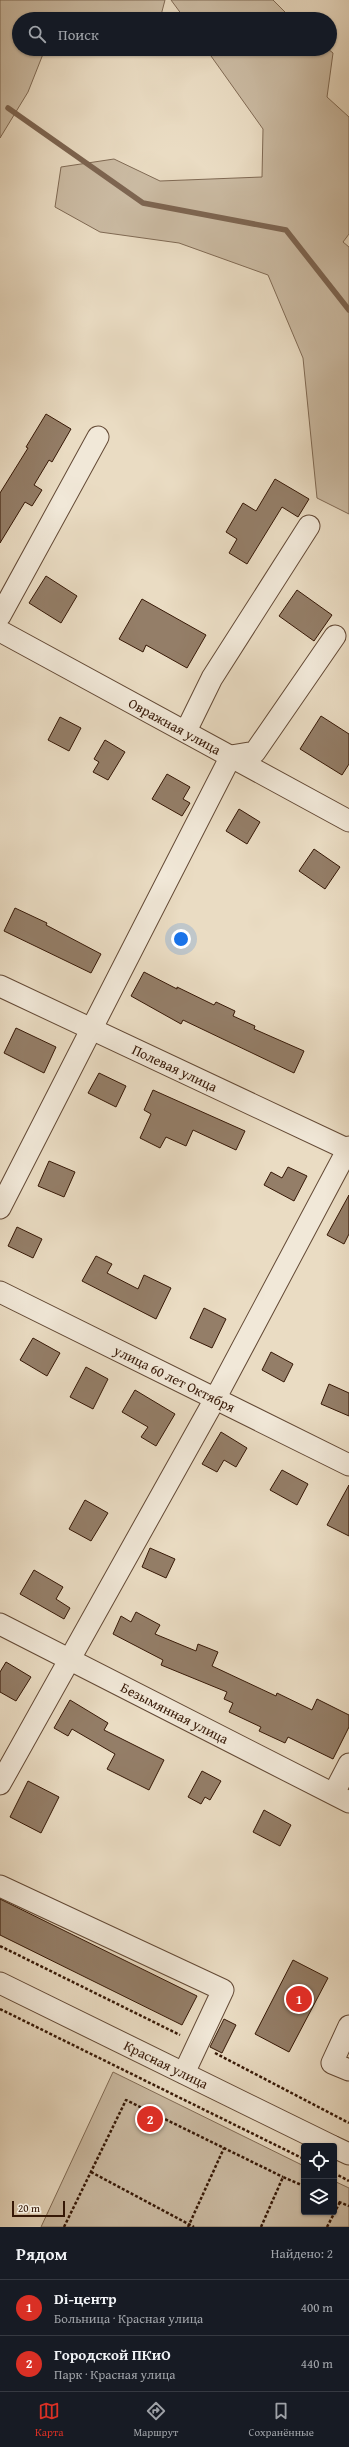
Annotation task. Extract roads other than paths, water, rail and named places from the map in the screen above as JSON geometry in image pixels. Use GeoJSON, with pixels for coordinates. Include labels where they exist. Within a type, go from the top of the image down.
{"type":"FeatureCollection","features":[{"type":"Feature","properties":{"kind":"street"},"geometry":{"type":"LineString","coordinates":[[0,616],[98,437]]}},
{"type":"Feature","properties":{"kind":"street"},"geometry":{"type":"LineString","coordinates":[[186,731],[212,678],[310,526]]}},
{"type":"Feature","properties":{"kind":"street","name":"Овражная улица"},"geometry":{"type":"LineString","coordinates":[[0,631],[349,820]]}},
{"type":"Feature","properties":{"kind":"street"},"geometry":{"type":"LineString","coordinates":[[0,1208],[92,1030],[230,756],[255,752],[335,636]]}},
{"type":"Feature","properties":{"kind":"street","name":"Полевая улица"},"geometry":{"type":"LineString","coordinates":[[0,986],[348,1149]]}},
{"type":"Feature","properties":{"kind":"street"},"geometry":{"type":"LineString","coordinates":[[0,1784],[215,1399],[348,1149]]}},
{"type":"Feature","properties":{"kind":"street","name":"улица 60 лет Октября"},"geometry":{"type":"LineString","coordinates":[[0,1292],[349,1465]]}},
{"type":"Feature","properties":{"kind":"street","name":"Безымянная улица"},"geometry":{"type":"LineString","coordinates":[[0,1624],[342,1797]]}},
{"type":"Feature","properties":{"kind":"street"},"geometry":{"type":"LineString","coordinates":[[342,1797],[349,1764]]}},
{"type":"Feature","properties":{"kind":"street"},"geometry":{"type":"LineString","coordinates":[[0,1886],[224,1990],[184,2073]]}},
{"type":"Feature","properties":{"kind":"street","name":"Красная улица"},"geometry":{"type":"LineString","coordinates":[[0,1983],[327,2143]]}},
{"type":"Feature","properties":{"kind":"street"},"geometry":{"type":"LineString","coordinates":[[349,2026],[332,2063],[349,2070]]}},
{"type":"Feature","properties":{"kind":"street","name":"Красная улица"},"geometry":{"type":"LineString","coordinates":[[337,2148],[349,2154]]}},
{"type":"Feature","properties":{"kind":"waterway"},"geometry":{"type":"LineString","coordinates":[[8,108],[143,203],[286,230],[349,310]]}},
{"type":"Feature","properties":{"kind":"place","name":"Di-центр"},"geometry":{"type":"Point","coordinates":[299,1999]}},
{"type":"Feature","properties":{"kind":"place","name":"Городской ПКиО"},"geometry":{"type":"Point","coordinates":[150,2119]}}]}
